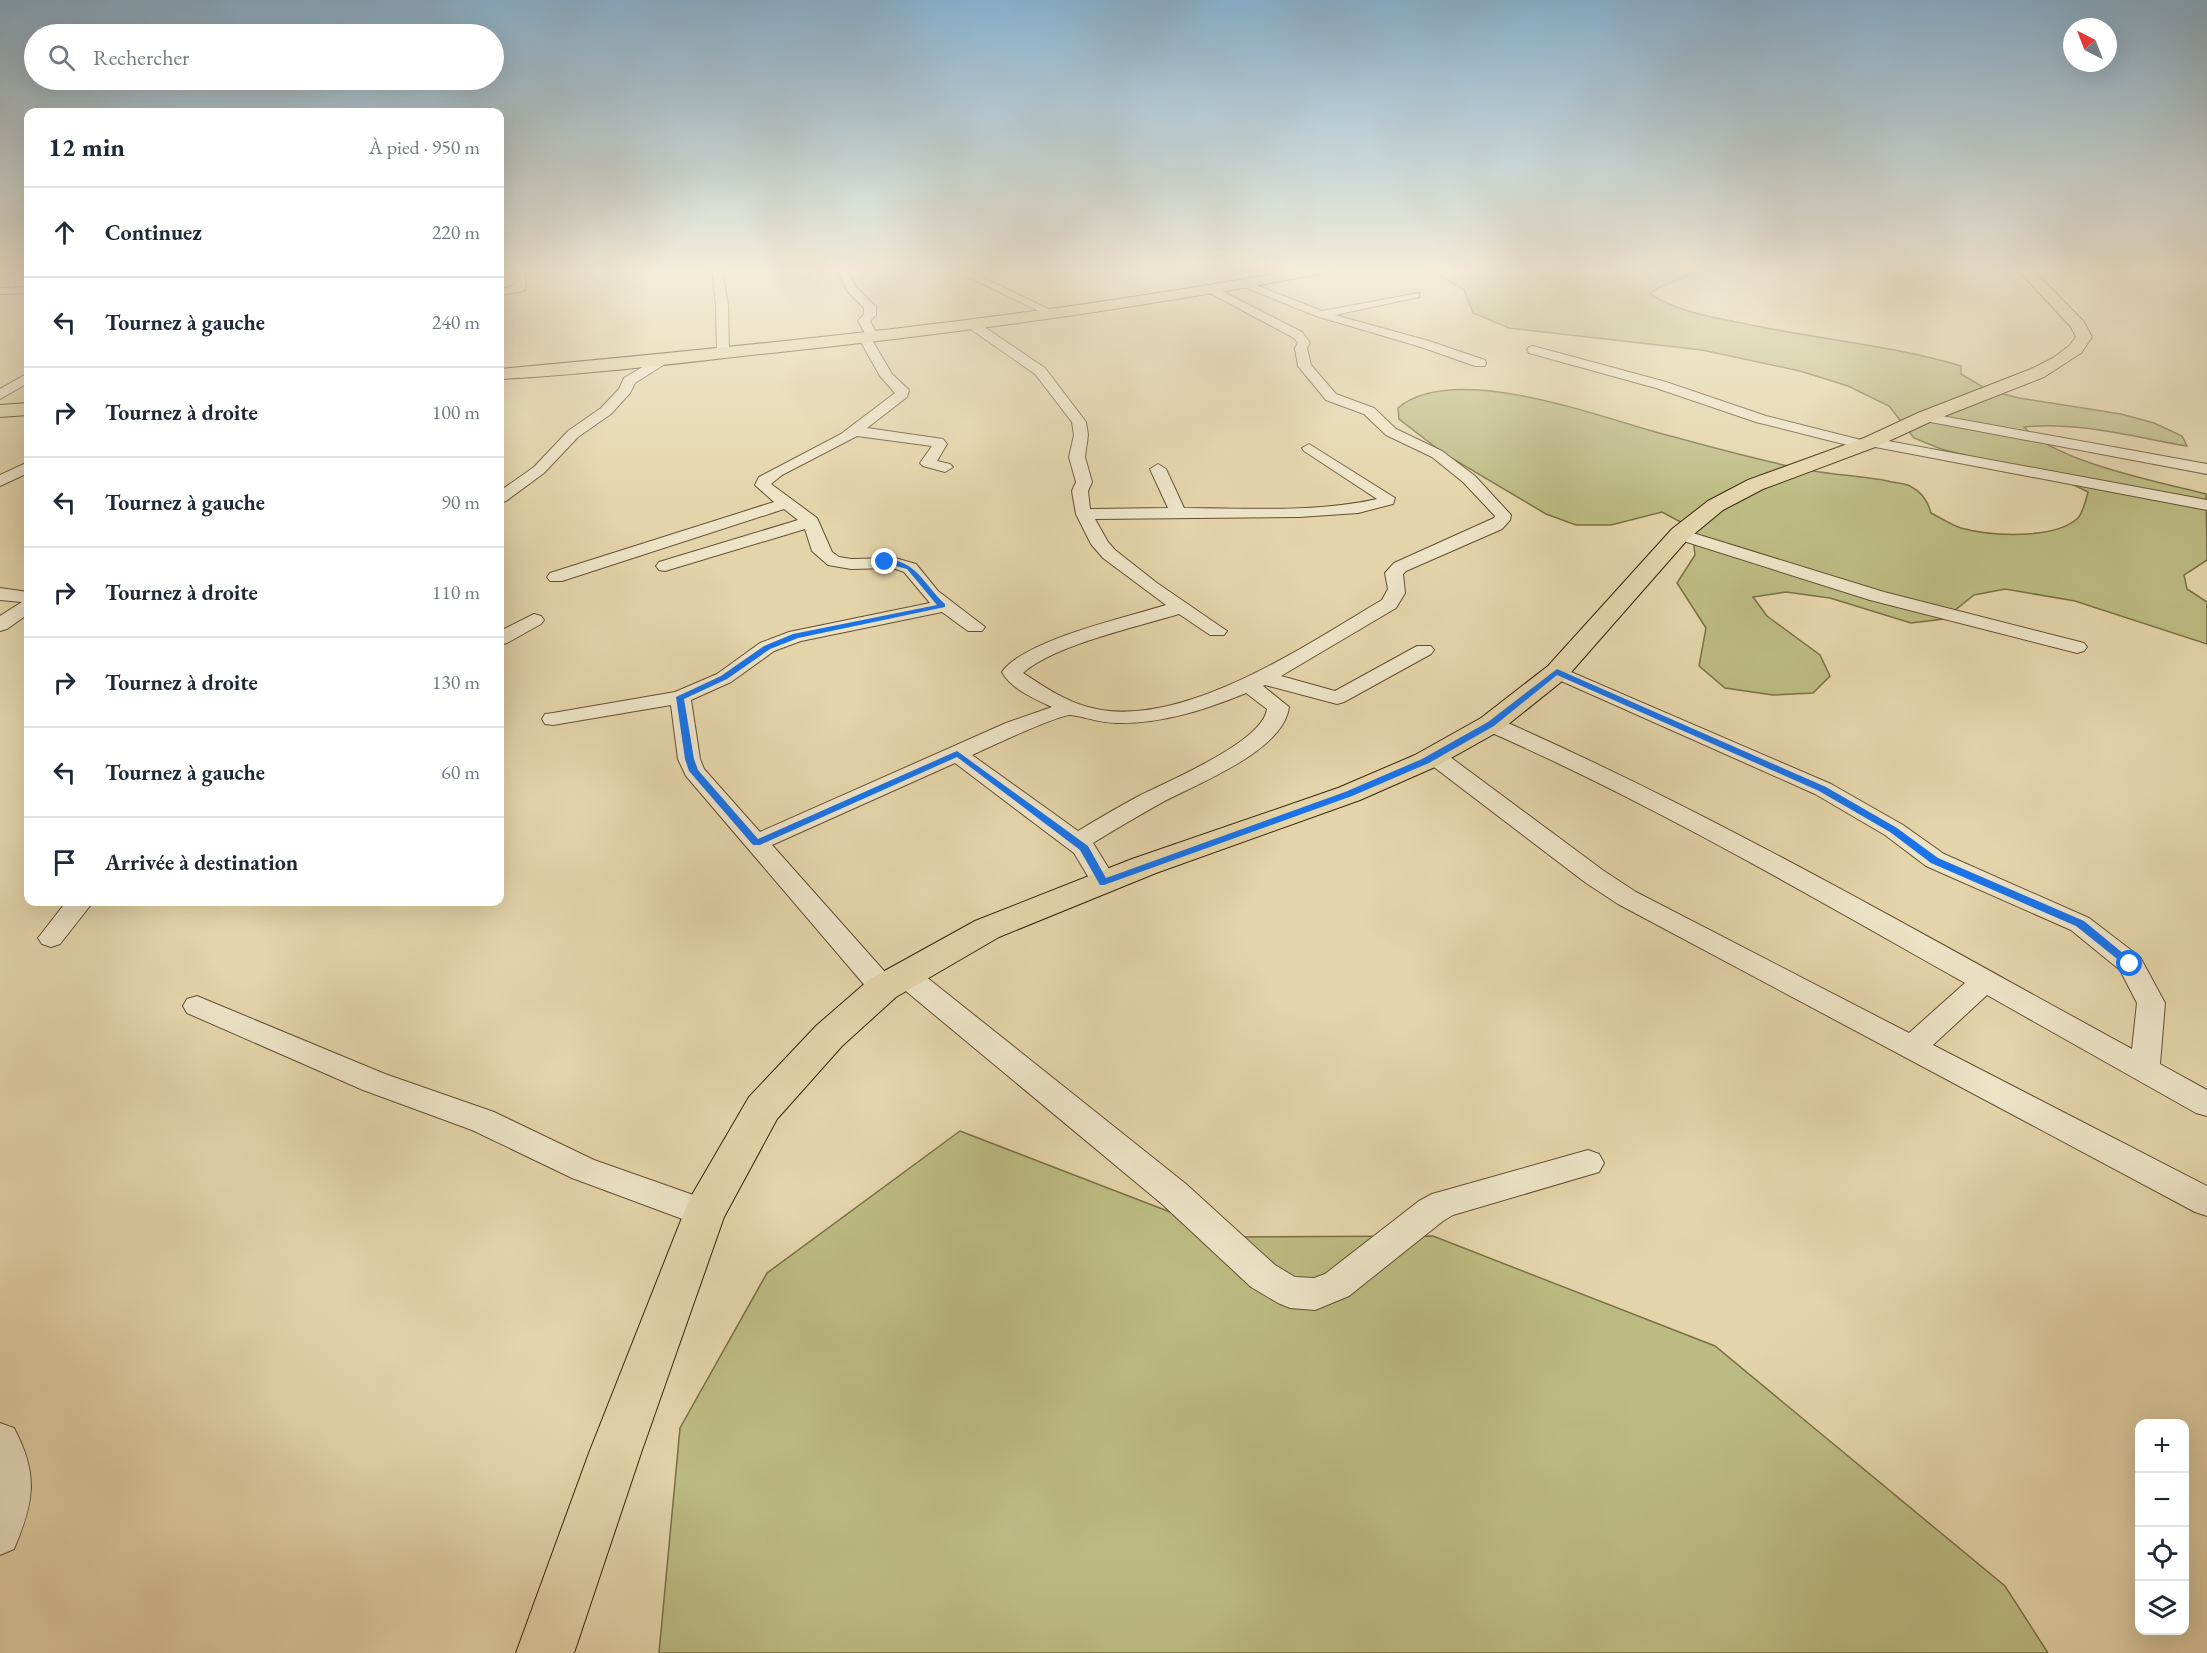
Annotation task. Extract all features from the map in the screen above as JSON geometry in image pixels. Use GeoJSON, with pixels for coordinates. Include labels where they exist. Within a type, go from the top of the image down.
{"type":"FeatureCollection","features":[{"type":"Feature","properties":{"kind":"highway"},"geometry":{"type":"LineString","coordinates":[[504,374],[799,345]]}},
{"type":"Feature","properties":{"kind":"highway"},"geometry":{"type":"LineString","coordinates":[[0,411],[24,410]]}},
{"type":"Feature","properties":{"kind":"main road"},"geometry":{"type":"LineString","coordinates":[[545,1653],[704,1213],[764,1108],[829,1036],[894,982],[987,930],[1104,882],[1349,794],[1434,756],[1491,724],[1557,672],[1680,534],[1703,513],[1738,492],[1868,443],[1925,417],[2006,386],[2053,365],[2081,345]]}},
{"type":"Feature","properties":{"kind":"street"},"geometry":{"type":"LineString","coordinates":[[723,345],[723,354]]}},
{"type":"Feature","properties":{"kind":"street"},"geometry":{"type":"LineString","coordinates":[[872,345],[887,375],[902,390],[897,399],[856,431],[765,480],[763,485],[811,522],[821,551],[826,556],[834,561],[851,564],[885,562],[910,568],[942,606],[975,627]]}},
{"type":"Feature","properties":{"kind":"street"},"geometry":{"type":"LineString","coordinates":[[1003,345],[1040,370],[1079,422],[1081,435],[1077,457],[1083,475],[1081,507],[1100,544],[1109,554],[1217,631]]}},
{"type":"Feature","properties":{"kind":"street"},"geometry":{"type":"LineString","coordinates":[[1181,607],[1078,638],[1048,650],[1014,668],[1012,672],[1014,676],[1041,694],[1069,708],[1096,716],[1157,716],[1218,697],[1256,681],[1389,604],[1395,597],[1398,587],[1394,573],[1400,567],[1496,525],[1502,520],[1503,515],[1469,479],[1437,454],[1391,432],[1369,411],[1331,397],[1305,366],[1301,348],[1303,345]]}},
{"type":"Feature","properties":{"kind":"street"},"geometry":{"type":"LineString","coordinates":[[1428,345],[1480,363]]}},
{"type":"Feature","properties":{"kind":"street"},"geometry":{"type":"LineString","coordinates":[[1533,350],[1661,385],[1761,418],[1868,443],[2207,505]]}},
{"type":"Feature","properties":{"kind":"street"},"geometry":{"type":"LineString","coordinates":[[504,495],[539,470],[573,434],[606,411],[625,390],[629,381],[663,359]]}},
{"type":"Feature","properties":{"kind":"street"},"geometry":{"type":"LineString","coordinates":[[0,394],[24,379]]}},
{"type":"Feature","properties":{"kind":"street"},"geometry":{"type":"LineString","coordinates":[[1925,417],[2207,469]]}},
{"type":"Feature","properties":{"kind":"street"},"geometry":{"type":"LineString","coordinates":[[856,431],[938,442],[940,444],[928,463],[945,467]]}},
{"type":"Feature","properties":{"kind":"street"},"geometry":{"type":"LineString","coordinates":[[1084,514],[1299,512],[1358,508],[1387,501],[1387,498],[1309,448]]}},
{"type":"Feature","properties":{"kind":"street"},"geometry":{"type":"LineString","coordinates":[[0,481],[24,469]]}},
{"type":"Feature","properties":{"kind":"street"},"geometry":{"type":"LineString","coordinates":[[1158,469],[1178,513]]}},
{"type":"Feature","properties":{"kind":"street"},"geometry":{"type":"LineString","coordinates":[[556,577],[787,503]]}},
{"type":"Feature","properties":{"kind":"street"},"geometry":{"type":"LineString","coordinates":[[665,566],[811,522]]}},
{"type":"Feature","properties":{"kind":"street"},"geometry":{"type":"LineString","coordinates":[[1680,534],[1790,571],[1910,606],[2077,647]]}},
{"type":"Feature","properties":{"kind":"street"},"geometry":{"type":"LineString","coordinates":[[0,594],[24,597]]}},
{"type":"Feature","properties":{"kind":"street"},"geometry":{"type":"LineString","coordinates":[[553,719],[680,697],[724,678],[767,647],[796,636],[942,606]]}},
{"type":"Feature","properties":{"kind":"street"},"geometry":{"type":"LineString","coordinates":[[0,625],[24,609]]}},
{"type":"Feature","properties":{"kind":"street"},"geometry":{"type":"LineString","coordinates":[[504,637],[534,620]]}},
{"type":"Feature","properties":{"kind":"street"},"geometry":{"type":"LineString","coordinates":[[1256,681],[1337,698],[1424,650]]}},
{"type":"Feature","properties":{"kind":"street"},"geometry":{"type":"LineString","coordinates":[[1557,672],[1822,789],[1894,830],[1935,860],[2080,924],[2130,964],[2151,1003],[2145,1070]]}},
{"type":"Feature","properties":{"kind":"street"},"geometry":{"type":"LineString","coordinates":[[1077,842],[1156,796],[1218,766],[1252,742],[1277,718],[1279,712],[1278,707],[1256,681]]}},
{"type":"Feature","properties":{"kind":"street"},"geometry":{"type":"LineString","coordinates":[[680,697],[689,759],[694,771],[756,843],[894,982],[1174,1194],[1263,1276],[1290,1292],[1316,1294],[1337,1284],[1431,1211],[1444,1204],[1588,1163]]}},
{"type":"Feature","properties":{"kind":"street"},"geometry":{"type":"LineString","coordinates":[[756,843],[1014,728],[1069,708]]}},
{"type":"Feature","properties":{"kind":"street"},"geometry":{"type":"LineString","coordinates":[[1491,724],[1604,775],[1737,845],[1784,867],[1811,885],[2207,1104]]}},
{"type":"Feature","properties":{"kind":"street"},"geometry":{"type":"LineString","coordinates":[[957,754],[1084,848],[1104,882]]}},
{"type":"Feature","properties":{"kind":"street"},"geometry":{"type":"LineString","coordinates":[[1434,756],[1595,877],[1627,898],[2207,1202]]}},
{"type":"Feature","properties":{"kind":"street"},"geometry":{"type":"LineString","coordinates":[[51,938],[77,906]]}},
{"type":"Feature","properties":{"kind":"street"},"geometry":{"type":"LineString","coordinates":[[1913,1046],[1985,981]]}},
{"type":"Feature","properties":{"kind":"street"},"geometry":{"type":"LineString","coordinates":[[197,1006],[374,1082],[483,1121],[583,1168],[704,1213]]}},
{"type":"Feature","properties":{"kind":"street"},"geometry":{"type":"LineString","coordinates":[[0,1442],[9,1457],[14,1472],[13,1489],[0,1535]]}},
{"type":"Feature","properties":{"kind":"shaded area"},"geometry":{"type":"Polygon","coordinates":[[[1659,345],[1881,347],[1961,366],[1961,374],[1988,390],[2019,398],[2121,414],[2154,423],[2182,436],[2187,446],[2085,428],[2024,427],[2059,451],[2083,460],[2136,477],[2206,494],[2207,560],[2184,575],[2187,589],[2207,602],[2207,644],[2075,601],[2005,589],[1974,595],[1944,619],[1911,623],[1830,598],[1786,592],[1753,597],[1767,616],[1820,655],[1830,676],[1813,693],[1773,695],[1725,688],[1699,666],[1706,628],[1677,583],[1695,555],[1692,528],[1662,512],[1611,525],[1576,525],[1546,514],[1443,453],[1399,419],[1398,408],[1422,395],[1452,390],[1486,391],[1522,396],[1559,404],[1761,460],[1907,485],[1924,497],[1931,513],[1957,527],[1988,533],[2021,534],[2054,530],[2078,518],[2084,506],[2088,492],[2062,479],[1941,449],[1914,438],[1889,406],[1848,386],[1800,371],[1702,350],[1659,345]]]}},
{"type":"Feature","properties":{"kind":"shaded area"},"geometry":{"type":"Polygon","coordinates":[[[960,1131],[1235,1237],[1433,1236],[1715,1346],[2005,1586],[2048,1653],[659,1653],[680,1428],[767,1273],[960,1131]]]}},
{"type":"Feature","properties":{"kind":"route"},"geometry":{"type":"LineString","coordinates":[[885,562],[895,562],[910,568],[942,606],[796,636],[767,647],[724,678],[680,697],[689,759],[694,771],[756,843],[957,754],[1084,848],[1104,882],[1349,794],[1425,761],[1491,724],[1557,672],[1822,789],[1894,830],[1935,860],[1978,881],[2080,924],[2130,964]]}}]}
